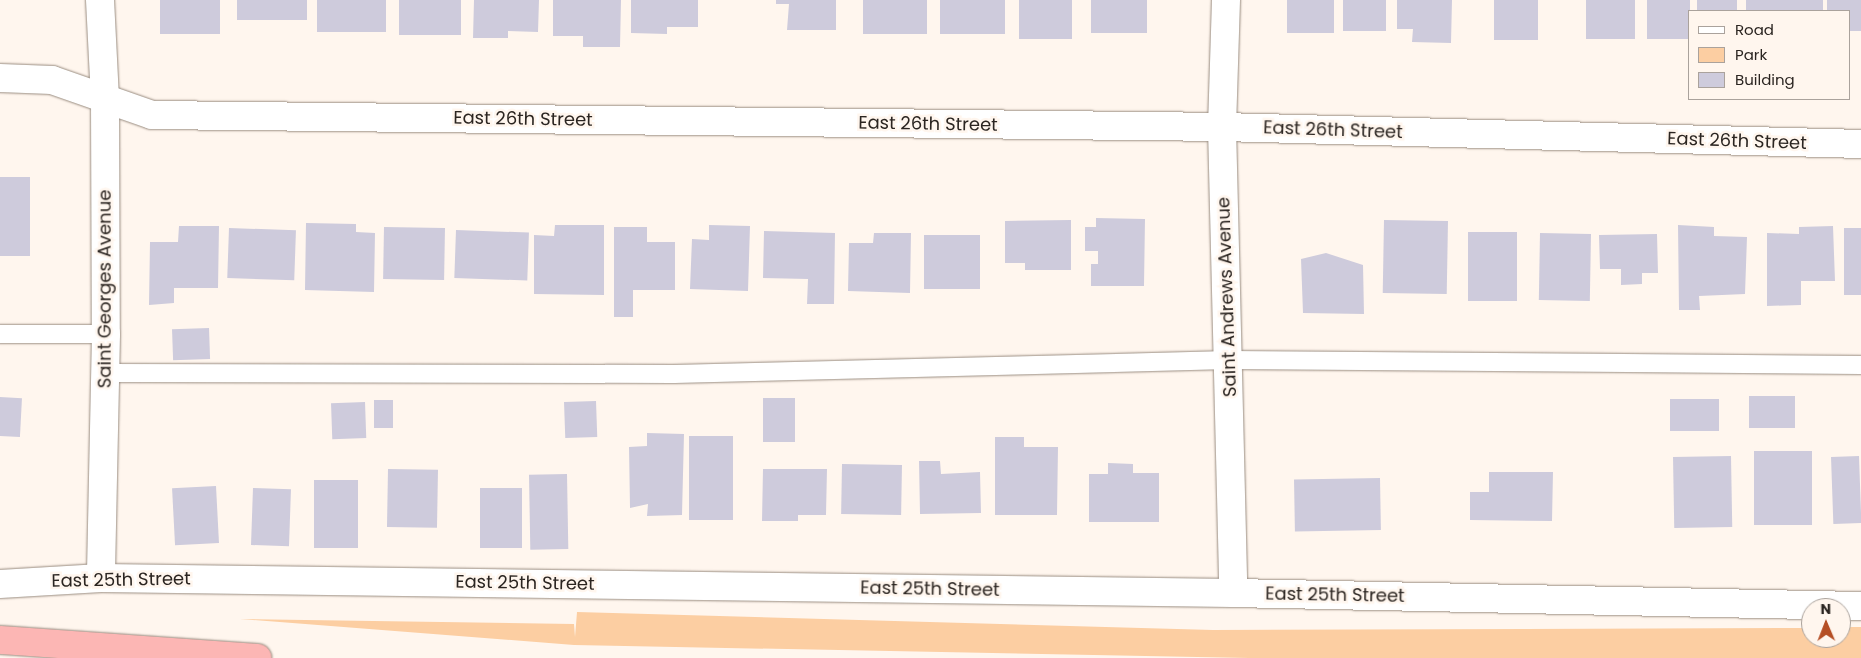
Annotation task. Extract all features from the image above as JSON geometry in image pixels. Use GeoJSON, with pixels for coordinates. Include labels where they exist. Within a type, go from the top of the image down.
{"type":"FeatureCollection","features":[{"type":"Feature","properties":{"kind":"highway"},"geometry":{"type":"LineString","coordinates":[[0,640],[257,658]]}},
{"type":"Feature","properties":{"kind":"street","name":"Saint Georges Avenue"},"geometry":{"type":"LineString","coordinates":[[100,0],[105,98],[106,334],[101,578]]}},
{"type":"Feature","properties":{"kind":"street","name":"Saint Andrews Avenue"},"geometry":{"type":"LineString","coordinates":[[1226,0],[1222,127],[1233,593]]}},
{"type":"Feature","properties":{"kind":"street","name":"East 26th Street"},"geometry":{"type":"LineString","coordinates":[[0,78],[52,80],[152,115],[1222,127],[1861,144]]}},
{"type":"Feature","properties":{"kind":"street","name":"East 25th Street"},"geometry":{"type":"LineString","coordinates":[[0,584],[101,578],[1233,593],[1861,606]]}},
{"type":"Feature","properties":{"kind":"lane"},"geometry":{"type":"LineString","coordinates":[[0,334],[106,334]]}},
{"type":"Feature","properties":{"kind":"lane"},"geometry":{"type":"LineString","coordinates":[[104,372],[674,374],[1229,360],[1861,365]]}},
{"type":"Feature","properties":{"kind":"green space"},"geometry":{"type":"Polygon","coordinates":[[[577,612],[1213,630],[1801,628],[1801,648],[1851,648],[1851,627],[1861,627],[1861,658],[1249,658],[574,645],[240,619],[574,624],[575,637],[577,612]]]}},
{"type":"Feature","properties":{"kind":"building"},"geometry":{"type":"Polygon","coordinates":[[[160,0],[220,0],[220,34],[160,34],[160,0]]]}},
{"type":"Feature","properties":{"kind":"building"},"geometry":{"type":"Polygon","coordinates":[[[237,0],[307,0],[307,20],[237,20],[237,0]]]}},
{"type":"Feature","properties":{"kind":"building"},"geometry":{"type":"Polygon","coordinates":[[[317,0],[386,0],[386,32],[317,32],[317,0]]]}},
{"type":"Feature","properties":{"kind":"building"},"geometry":{"type":"Polygon","coordinates":[[[399,0],[461,0],[461,35],[399,35],[399,0]]]}},
{"type":"Feature","properties":{"kind":"building"},"geometry":{"type":"Polygon","coordinates":[[[474,0],[539,0],[538,32],[508,31],[508,38],[473,38],[474,0]]]}},
{"type":"Feature","properties":{"kind":"building"},"geometry":{"type":"Polygon","coordinates":[[[553,0],[621,0],[620,47],[583,47],[583,36],[553,36],[553,0]]]}},
{"type":"Feature","properties":{"kind":"building"},"geometry":{"type":"Polygon","coordinates":[[[631,0],[698,0],[698,27],[667,27],[667,34],[631,33],[631,0]]]}},
{"type":"Feature","properties":{"kind":"building"},"geometry":{"type":"Polygon","coordinates":[[[776,0],[836,0],[836,30],[787,30],[789,4],[776,4],[776,0]]]}},
{"type":"Feature","properties":{"kind":"building"},"geometry":{"type":"Polygon","coordinates":[[[863,0],[927,0],[927,34],[863,34],[863,0]]]}},
{"type":"Feature","properties":{"kind":"building"},"geometry":{"type":"Polygon","coordinates":[[[940,0],[1005,0],[1005,34],[940,34],[940,0]]]}},
{"type":"Feature","properties":{"kind":"building"},"geometry":{"type":"Polygon","coordinates":[[[1019,0],[1072,0],[1072,39],[1019,39],[1019,0]]]}},
{"type":"Feature","properties":{"kind":"building"},"geometry":{"type":"Polygon","coordinates":[[[1091,0],[1147,0],[1147,33],[1091,33],[1091,0]]]}},
{"type":"Feature","properties":{"kind":"building"},"geometry":{"type":"Polygon","coordinates":[[[1287,0],[1334,0],[1334,33],[1287,33],[1287,0]]]}},
{"type":"Feature","properties":{"kind":"building"},"geometry":{"type":"Polygon","coordinates":[[[1343,0],[1386,0],[1386,31],[1343,31],[1343,0]]]}},
{"type":"Feature","properties":{"kind":"building"},"geometry":{"type":"Polygon","coordinates":[[[1397,0],[1452,0],[1451,43],[1412,42],[1413,29],[1397,29],[1397,0]]]}},
{"type":"Feature","properties":{"kind":"building"},"geometry":{"type":"Polygon","coordinates":[[[1494,0],[1538,0],[1538,40],[1494,40],[1494,0]]]}},
{"type":"Feature","properties":{"kind":"building"},"geometry":{"type":"Polygon","coordinates":[[[1586,0],[1635,0],[1635,39],[1586,39],[1586,0]]]}},
{"type":"Feature","properties":{"kind":"building"},"geometry":{"type":"Polygon","coordinates":[[[1647,0],[1690,0],[1688,39],[1647,39],[1647,0]]]}},
{"type":"Feature","properties":{"kind":"building"},"geometry":{"type":"Polygon","coordinates":[[[1697,0],[1737,0],[1737,10],[1697,10],[1697,0]]]}},
{"type":"Feature","properties":{"kind":"building"},"geometry":{"type":"Polygon","coordinates":[[[1746,0],[1823,0],[1823,10],[1746,10],[1746,0]]]}},
{"type":"Feature","properties":{"kind":"building"},"geometry":{"type":"Polygon","coordinates":[[[1827,0],[1861,0],[1861,31],[1851,31],[1851,10],[1827,10],[1827,0]]]}},
{"type":"Feature","properties":{"kind":"building"},"geometry":{"type":"Polygon","coordinates":[[[0,177],[30,177],[30,256],[0,256],[0,177]]]}},
{"type":"Feature","properties":{"kind":"building"},"geometry":{"type":"Polygon","coordinates":[[[1096,218],[1145,219],[1144,286],[1091,286],[1091,264],[1098,264],[1098,251],[1085,251],[1085,227],[1096,227],[1096,218]]]}},
{"type":"Feature","properties":{"kind":"building"},"geometry":{"type":"Polygon","coordinates":[[[1071,220],[1071,270],[1025,270],[1025,263],[1005,263],[1005,221],[1071,220]]]}},
{"type":"Feature","properties":{"kind":"building"},"geometry":{"type":"Polygon","coordinates":[[[1384,220],[1448,221],[1447,294],[1383,293],[1384,220]]]}},
{"type":"Feature","properties":{"kind":"building"},"geometry":{"type":"Polygon","coordinates":[[[306,223],[356,224],[356,232],[375,233],[374,292],[305,290],[306,223]]]}},
{"type":"Feature","properties":{"kind":"building"},"geometry":{"type":"Polygon","coordinates":[[[555,225],[604,225],[604,295],[534,294],[534,235],[554,236],[555,225]]]}},
{"type":"Feature","properties":{"kind":"building"},"geometry":{"type":"Polygon","coordinates":[[[709,225],[750,226],[748,291],[690,289],[692,239],[709,240],[709,225]]]}},
{"type":"Feature","properties":{"kind":"building"},"geometry":{"type":"Polygon","coordinates":[[[1678,225],[1714,227],[1714,236],[1747,237],[1745,294],[1699,296],[1700,310],[1679,310],[1678,225]]]}},
{"type":"Feature","properties":{"kind":"building"},"geometry":{"type":"Polygon","coordinates":[[[179,226],[219,226],[218,288],[174,288],[174,303],[149,305],[150,242],[178,242],[179,226]]]}},
{"type":"Feature","properties":{"kind":"building"},"geometry":{"type":"Polygon","coordinates":[[[1833,226],[1835,281],[1801,281],[1801,305],[1767,306],[1767,233],[1799,234],[1799,227],[1833,226]]]}},
{"type":"Feature","properties":{"kind":"building"},"geometry":{"type":"Polygon","coordinates":[[[384,227],[445,228],[444,280],[383,279],[384,227]]]}},
{"type":"Feature","properties":{"kind":"building"},"geometry":{"type":"Polygon","coordinates":[[[614,227],[647,227],[647,242],[675,242],[675,290],[633,290],[633,317],[614,317],[614,227]]]}},
{"type":"Feature","properties":{"kind":"building"},"geometry":{"type":"Polygon","coordinates":[[[229,228],[296,230],[294,280],[227,278],[229,228]]]}},
{"type":"Feature","properties":{"kind":"building"},"geometry":{"type":"Polygon","coordinates":[[[1844,228],[1861,228],[1861,295],[1844,295],[1844,228]]]}},
{"type":"Feature","properties":{"kind":"building"},"geometry":{"type":"Polygon","coordinates":[[[456,230],[529,233],[527,281],[454,278],[456,230]]]}},
{"type":"Feature","properties":{"kind":"building"},"geometry":{"type":"Polygon","coordinates":[[[764,231],[835,233],[834,304],[807,304],[808,279],[763,278],[764,231]]]}},
{"type":"Feature","properties":{"kind":"building"},"geometry":{"type":"Polygon","coordinates":[[[1468,232],[1517,232],[1517,301],[1468,301],[1468,232]]]}},
{"type":"Feature","properties":{"kind":"building"},"geometry":{"type":"Polygon","coordinates":[[[874,233],[911,233],[910,293],[848,291],[849,243],[873,243],[874,233]]]}},
{"type":"Feature","properties":{"kind":"building"},"geometry":{"type":"Polygon","coordinates":[[[1540,233],[1591,234],[1590,301],[1539,300],[1540,233]]]}},
{"type":"Feature","properties":{"kind":"building"},"geometry":{"type":"Polygon","coordinates":[[[1657,234],[1658,273],[1642,273],[1642,284],[1621,285],[1621,269],[1600,269],[1599,235],[1657,234]]]}},
{"type":"Feature","properties":{"kind":"building"},"geometry":{"type":"Polygon","coordinates":[[[924,235],[980,235],[980,289],[924,289],[924,235]]]}},
{"type":"Feature","properties":{"kind":"building"},"geometry":{"type":"Polygon","coordinates":[[[1326,253],[1363,265],[1364,314],[1303,313],[1301,259],[1326,253]]]}},
{"type":"Feature","properties":{"kind":"building"},"geometry":{"type":"Polygon","coordinates":[[[209,328],[210,359],[173,360],[172,329],[209,328]]]}},
{"type":"Feature","properties":{"kind":"building"},"geometry":{"type":"Polygon","coordinates":[[[1749,396],[1795,396],[1795,428],[1749,428],[1749,396]]]}},
{"type":"Feature","properties":{"kind":"building"},"geometry":{"type":"Polygon","coordinates":[[[0,397],[22,398],[20,437],[0,436],[0,397]]]}},
{"type":"Feature","properties":{"kind":"building"},"geometry":{"type":"Polygon","coordinates":[[[763,398],[795,398],[795,442],[763,442],[763,398]]]}},
{"type":"Feature","properties":{"kind":"building"},"geometry":{"type":"Polygon","coordinates":[[[1670,399],[1719,399],[1719,431],[1670,431],[1670,399]]]}},
{"type":"Feature","properties":{"kind":"building"},"geometry":{"type":"Polygon","coordinates":[[[374,400],[393,400],[393,428],[374,428],[374,400]]]}},
{"type":"Feature","properties":{"kind":"building"},"geometry":{"type":"Polygon","coordinates":[[[596,401],[597,437],[565,438],[564,402],[596,401]]]}},
{"type":"Feature","properties":{"kind":"building"},"geometry":{"type":"Polygon","coordinates":[[[365,402],[366,438],[332,439],[331,403],[365,402]]]}},
{"type":"Feature","properties":{"kind":"building"},"geometry":{"type":"Polygon","coordinates":[[[647,433],[684,434],[682,515],[647,516],[648,504],[630,508],[629,447],[647,446],[647,433]]]}},
{"type":"Feature","properties":{"kind":"building"},"geometry":{"type":"Polygon","coordinates":[[[689,436],[733,436],[733,520],[689,520],[689,436]]]}},
{"type":"Feature","properties":{"kind":"building"},"geometry":{"type":"Polygon","coordinates":[[[995,437],[1024,437],[1024,447],[1058,447],[1057,515],[995,515],[995,437]]]}},
{"type":"Feature","properties":{"kind":"building"},"geometry":{"type":"Polygon","coordinates":[[[1754,451],[1812,451],[1812,525],[1754,525],[1754,451]]]}},
{"type":"Feature","properties":{"kind":"building"},"geometry":{"type":"Polygon","coordinates":[[[1731,456],[1732,527],[1674,528],[1673,457],[1731,456]]]}},
{"type":"Feature","properties":{"kind":"building"},"geometry":{"type":"Polygon","coordinates":[[[1859,456],[1861,523],[1833,524],[1831,457],[1859,456]]]}},
{"type":"Feature","properties":{"kind":"building"},"geometry":{"type":"Polygon","coordinates":[[[919,461],[940,461],[941,474],[980,472],[981,513],[920,514],[919,461]]]}},
{"type":"Feature","properties":{"kind":"building"},"geometry":{"type":"Polygon","coordinates":[[[1108,463],[1133,464],[1133,473],[1159,473],[1159,522],[1089,522],[1089,474],[1108,474],[1108,463]]]}},
{"type":"Feature","properties":{"kind":"building"},"geometry":{"type":"Polygon","coordinates":[[[842,464],[902,465],[901,515],[841,514],[842,464]]]}},
{"type":"Feature","properties":{"kind":"building"},"geometry":{"type":"Polygon","coordinates":[[[388,469],[438,470],[437,528],[387,527],[388,469]]]}},
{"type":"Feature","properties":{"kind":"building"},"geometry":{"type":"Polygon","coordinates":[[[763,469],[827,469],[826,515],[798,515],[798,521],[762,521],[763,469]]]}},
{"type":"Feature","properties":{"kind":"building"},"geometry":{"type":"Polygon","coordinates":[[[1489,472],[1553,472],[1552,521],[1470,520],[1470,492],[1489,492],[1489,472]]]}},
{"type":"Feature","properties":{"kind":"building"},"geometry":{"type":"Polygon","coordinates":[[[567,474],[568,549],[530,550],[529,475],[567,474]]]}},
{"type":"Feature","properties":{"kind":"building"},"geometry":{"type":"Polygon","coordinates":[[[1380,478],[1381,530],[1295,531],[1294,480],[1380,478]]]}},
{"type":"Feature","properties":{"kind":"building"},"geometry":{"type":"Polygon","coordinates":[[[314,480],[358,480],[358,548],[314,548],[314,480]]]}},
{"type":"Feature","properties":{"kind":"building"},"geometry":{"type":"Polygon","coordinates":[[[216,486],[219,543],[175,545],[172,488],[216,486]]]}},
{"type":"Feature","properties":{"kind":"building"},"geometry":{"type":"Polygon","coordinates":[[[253,488],[291,489],[289,546],[251,545],[253,488]]]}},
{"type":"Feature","properties":{"kind":"building"},"geometry":{"type":"Polygon","coordinates":[[[480,488],[522,488],[522,548],[480,548],[480,488]]]}}]}
